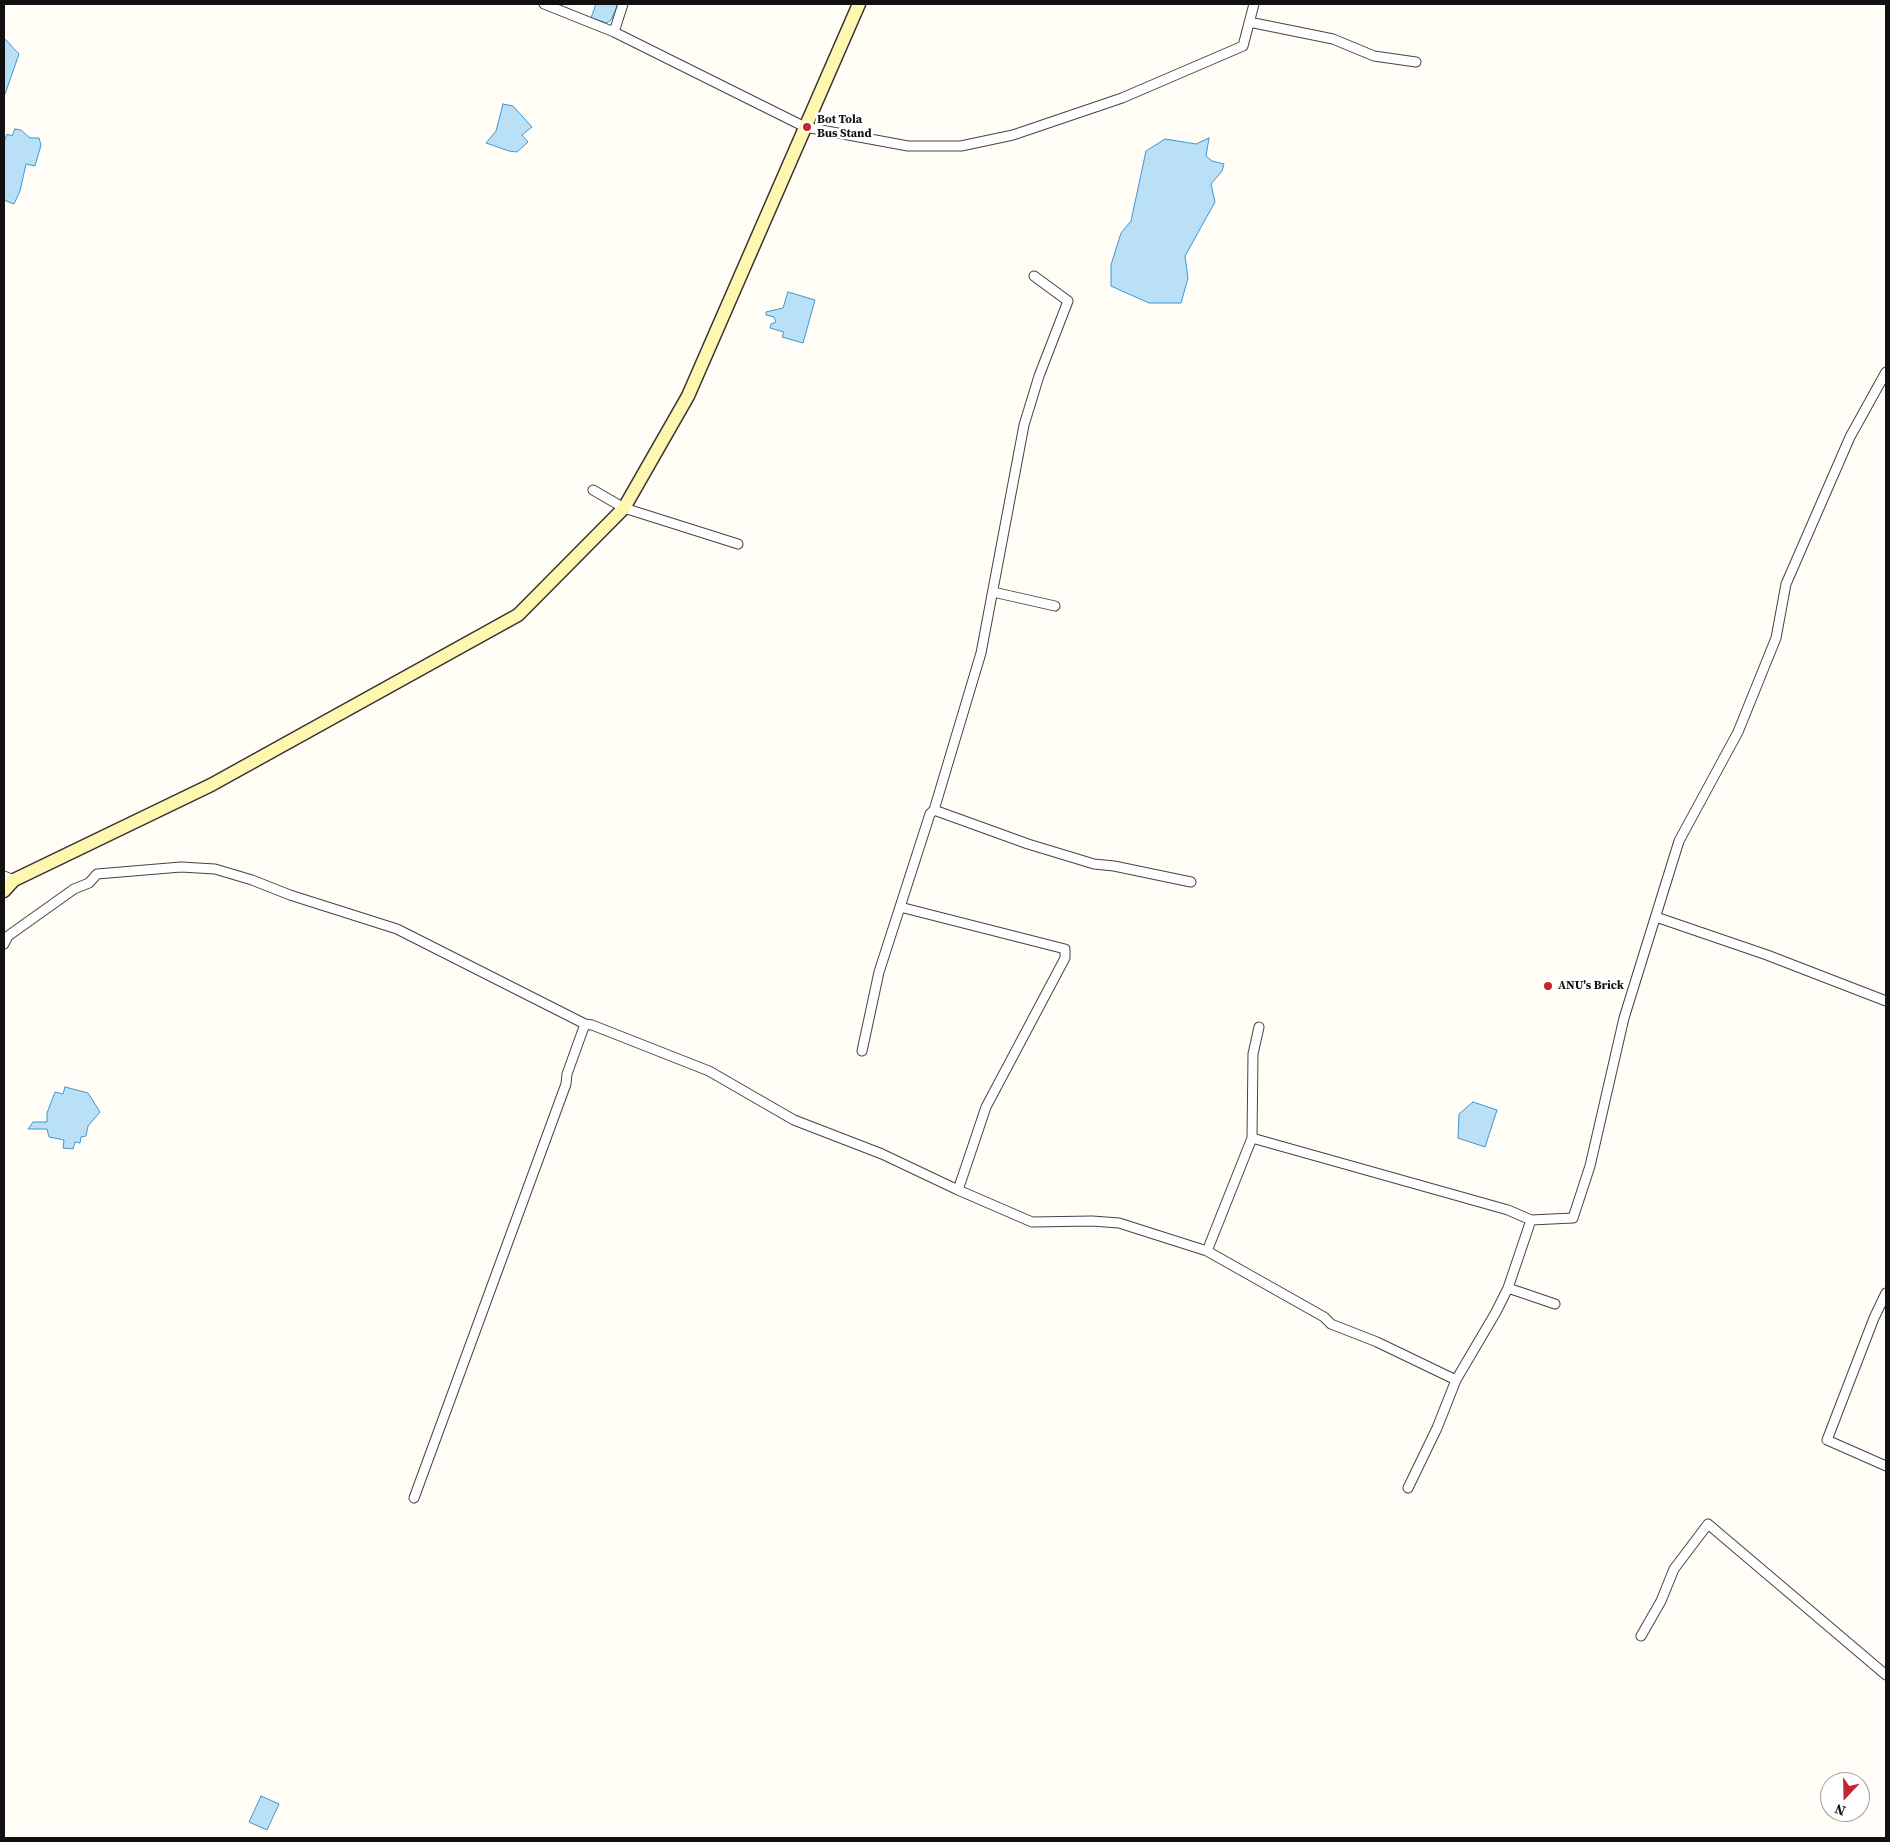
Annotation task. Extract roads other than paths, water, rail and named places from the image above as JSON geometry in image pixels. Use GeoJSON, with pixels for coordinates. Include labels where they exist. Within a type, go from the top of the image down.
{"type":"FeatureCollection","features":[{"type":"Feature","properties":{"kind":"main road"},"geometry":{"type":"LineString","coordinates":[[4,891],[9,878],[212,785],[518,615],[624,508],[688,396],[859,4]]}},
{"type":"Feature","properties":{"kind":"street"},"geometry":{"type":"LineString","coordinates":[[544,4],[614,32],[805,127],[908,146],[960,146],[1013,135],[1122,98],[1242,46],[1254,4]]}},
{"type":"Feature","properties":{"kind":"street"},"geometry":{"type":"LineString","coordinates":[[614,32],[623,4]]}},
{"type":"Feature","properties":{"kind":"street"},"geometry":{"type":"LineString","coordinates":[[1249,22],[1333,39],[1374,56],[1416,62]]}},
{"type":"Feature","properties":{"kind":"street"},"geometry":{"type":"LineString","coordinates":[[862,1051],[879,972],[930,814],[934,810],[981,653],[1024,425],[1039,376],[1068,301],[1034,276]]}},
{"type":"Feature","properties":{"kind":"street"},"geometry":{"type":"LineString","coordinates":[[1252,1138],[1508,1210],[1531,1220],[1573,1218],[1590,1166],[1624,1018],[1679,841],[1738,732],[1776,638],[1786,584],[1850,437],[1886,372]]}},
{"type":"Feature","properties":{"kind":"street"},"geometry":{"type":"LineString","coordinates":[[593,490],[624,508],[738,544]]}},
{"type":"Feature","properties":{"kind":"street"},"geometry":{"type":"LineString","coordinates":[[993,592],[1055,606]]}},
{"type":"Feature","properties":{"kind":"street"},"geometry":{"type":"LineString","coordinates":[[934,810],[1028,844],[1094,864],[1114,866],[1191,882]]}},
{"type":"Feature","properties":{"kind":"street"},"geometry":{"type":"LineString","coordinates":[[4,944],[8,936],[74,890],[89,883],[97,874],[181,867],[215,869],[252,880],[290,895],[397,929],[585,1024],[592,1025],[709,1071],[794,1120],[882,1154],[1032,1222],[1092,1221],[1119,1223],[1207,1251],[1324,1317],[1331,1324],[1377,1342],[1456,1380]]}},
{"type":"Feature","properties":{"kind":"street"},"geometry":{"type":"LineString","coordinates":[[900,907],[1065,949],[1065,958],[986,1107],[958,1190]]}},
{"type":"Feature","properties":{"kind":"street"},"geometry":{"type":"LineString","coordinates":[[1656,917],[1767,955],[1886,1001]]}},
{"type":"Feature","properties":{"kind":"street"},"geometry":{"type":"LineString","coordinates":[[414,1498],[566,1084],[567,1074],[585,1024]]}},
{"type":"Feature","properties":{"kind":"street"},"geometry":{"type":"LineString","coordinates":[[1207,1251],[1252,1138],[1253,1054],[1259,1027]]}},
{"type":"Feature","properties":{"kind":"street"},"geometry":{"type":"LineString","coordinates":[[1408,1488],[1437,1428],[1456,1380],[1508,1288],[1531,1220]]}},
{"type":"Feature","properties":{"kind":"street"},"geometry":{"type":"LineString","coordinates":[[1508,1288],[1555,1304]]}},
{"type":"Feature","properties":{"kind":"street"},"geometry":{"type":"LineString","coordinates":[[1886,1293],[1874,1318],[1827,1440],[1886,1466]]}},
{"type":"Feature","properties":{"kind":"street"},"geometry":{"type":"LineString","coordinates":[[1641,1636],[1660,1601],[1674,1569],[1708,1524],[1886,1675]]}},
{"type":"Feature","properties":{"kind":"water"},"geometry":{"type":"Polygon","coordinates":[[[596,4],[618,4],[611,20],[607,23],[591,18],[596,4]]]}},
{"type":"Feature","properties":{"kind":"water"},"geometry":{"type":"Polygon","coordinates":[[[4,38],[19,54],[4,97],[4,38]]]}},
{"type":"Feature","properties":{"kind":"water"},"geometry":{"type":"Polygon","coordinates":[[[503,104],[513,106],[532,127],[522,135],[528,142],[517,152],[486,143],[496,131],[503,104]]]}},
{"type":"Feature","properties":{"kind":"water"},"geometry":{"type":"Polygon","coordinates":[[[15,129],[21,130],[30,138],[39,138],[41,145],[35,166],[26,164],[20,191],[14,204],[4,200],[4,142],[7,134],[12,136],[15,129]]]}},
{"type":"Feature","properties":{"kind":"water"},"geometry":{"type":"Polygon","coordinates":[[[1209,138],[1206,156],[1212,161],[1224,164],[1222,171],[1211,184],[1215,202],[1185,256],[1188,278],[1181,303],[1149,303],[1111,286],[1111,265],[1121,233],[1131,221],[1146,151],[1165,139],[1196,144],[1209,138]]]}},
{"type":"Feature","properties":{"kind":"water"},"geometry":{"type":"Polygon","coordinates":[[[788,292],[815,300],[803,343],[782,337],[784,332],[770,328],[771,324],[776,322],[774,317],[766,315],[766,312],[783,308],[788,292]]]}},
{"type":"Feature","properties":{"kind":"water"},"geometry":{"type":"Polygon","coordinates":[[[65,1087],[88,1093],[100,1112],[88,1126],[86,1136],[81,1137],[80,1143],[75,1142],[73,1149],[63,1148],[64,1140],[49,1137],[47,1129],[28,1129],[33,1122],[47,1122],[47,1113],[55,1092],[63,1094],[65,1087]]]}},
{"type":"Feature","properties":{"kind":"water"},"geometry":{"type":"Polygon","coordinates":[[[1473,1102],[1497,1110],[1485,1147],[1458,1138],[1459,1114],[1473,1102]]]}},
{"type":"Feature","properties":{"kind":"water"},"geometry":{"type":"Polygon","coordinates":[[[261,1796],[279,1804],[267,1830],[249,1822],[261,1796]]]}},
{"type":"Feature","properties":{"kind":"place","name":"Bot Tola Bus Stand"},"geometry":{"type":"Point","coordinates":[807,127]}},
{"type":"Feature","properties":{"kind":"place","name":"ANU's Brick"},"geometry":{"type":"Point","coordinates":[1548,986]}}]}
